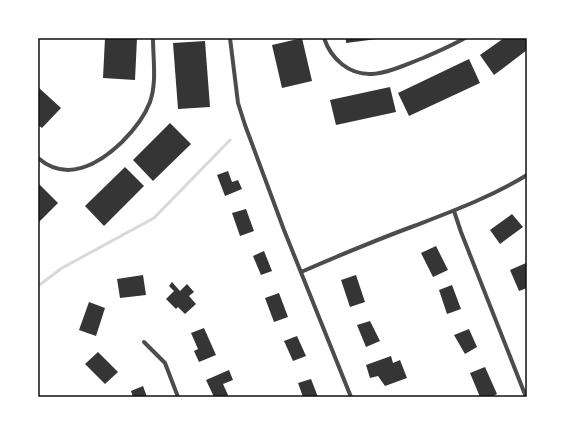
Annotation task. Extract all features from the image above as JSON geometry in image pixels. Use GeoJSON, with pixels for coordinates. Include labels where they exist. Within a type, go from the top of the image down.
{"type":"FeatureCollection","features":[{"type":"Feature","properties":{"kind":"street"},"geometry":{"type":"LineString","coordinates":[[38,158],[52,167],[65,170],[89,165],[108,154],[134,129],[146,112],[153,91],[153,38]]}},
{"type":"Feature","properties":{"kind":"street"},"geometry":{"type":"LineString","coordinates":[[230,38],[238,103],[245,125],[284,230],[351,397]]}},
{"type":"Feature","properties":{"kind":"street"},"geometry":{"type":"LineString","coordinates":[[324,38],[327,47],[334,58],[345,67],[357,72],[372,74],[402,66],[465,38]]}},
{"type":"Feature","properties":{"kind":"street"},"geometry":{"type":"LineString","coordinates":[[301,272],[484,199],[527,175]]}},
{"type":"Feature","properties":{"kind":"street"},"geometry":{"type":"LineString","coordinates":[[454,211],[526,397]]}},
{"type":"Feature","properties":{"kind":"street"},"geometry":{"type":"LineString","coordinates":[[144,342],[165,363],[178,397]]}},
{"type":"Feature","properties":{"kind":"building"},"geometry":{"type":"Polygon","coordinates":[[[105,38],[137,38],[135,80],[103,78],[105,38]]]}},
{"type":"Feature","properties":{"kind":"building"},"geometry":{"type":"Polygon","coordinates":[[[302,38],[312,81],[282,88],[272,45],[302,38]]]}},
{"type":"Feature","properties":{"kind":"building"},"geometry":{"type":"Polygon","coordinates":[[[346,38],[377,38],[377,39],[346,43],[346,38]]]}},
{"type":"Feature","properties":{"kind":"building"},"geometry":{"type":"Polygon","coordinates":[[[504,38],[527,38],[527,50],[494,75],[480,55],[504,38]]]}},
{"type":"Feature","properties":{"kind":"building"},"geometry":{"type":"Polygon","coordinates":[[[205,41],[210,107],[178,109],[173,43],[205,41]]]}},
{"type":"Feature","properties":{"kind":"building"},"geometry":{"type":"Polygon","coordinates":[[[469,59],[480,83],[409,116],[398,93],[469,59]]]}},
{"type":"Feature","properties":{"kind":"building"},"geometry":{"type":"Polygon","coordinates":[[[38,87],[61,108],[42,128],[38,125],[38,87]]]}},
{"type":"Feature","properties":{"kind":"building"},"geometry":{"type":"Polygon","coordinates":[[[390,87],[396,112],[336,125],[330,100],[390,87]]]}},
{"type":"Feature","properties":{"kind":"building"},"geometry":{"type":"Polygon","coordinates":[[[170,123],[191,144],[153,181],[133,160],[170,123]]]}},
{"type":"Feature","properties":{"kind":"building"},"geometry":{"type":"Polygon","coordinates":[[[125,167],[144,186],[104,226],[85,206],[125,167]]]}},
{"type":"Feature","properties":{"kind":"building"},"geometry":{"type":"Polygon","coordinates":[[[228,171],[232,182],[238,180],[242,189],[225,196],[217,175],[228,171]]]}},
{"type":"Feature","properties":{"kind":"building"},"geometry":{"type":"Polygon","coordinates":[[[38,183],[58,203],[38,223],[38,183]]]}},
{"type":"Feature","properties":{"kind":"building"},"geometry":{"type":"Polygon","coordinates":[[[246,209],[254,231],[240,236],[232,213],[246,209]]]}},
{"type":"Feature","properties":{"kind":"building"},"geometry":{"type":"Polygon","coordinates":[[[512,214],[523,227],[500,244],[490,230],[512,214]]]}},
{"type":"Feature","properties":{"kind":"building"},"geometry":{"type":"Polygon","coordinates":[[[436,246],[448,270],[433,277],[421,253],[436,246]]]}},
{"type":"Feature","properties":{"kind":"building"},"geometry":{"type":"Polygon","coordinates":[[[264,251],[272,271],[261,275],[253,256],[264,251]]]}},
{"type":"Feature","properties":{"kind":"building"},"geometry":{"type":"Polygon","coordinates":[[[526,263],[527,288],[519,291],[510,270],[526,263]]]}},
{"type":"Feature","properties":{"kind":"building"},"geometry":{"type":"Polygon","coordinates":[[[143,275],[146,295],[120,298],[117,279],[143,275]]]}},
{"type":"Feature","properties":{"kind":"building"},"geometry":{"type":"Polygon","coordinates":[[[356,275],[365,302],[350,307],[341,280],[356,275]]]}},
{"type":"Feature","properties":{"kind":"building"},"geometry":{"type":"Polygon","coordinates":[[[172,282],[180,291],[187,284],[194,292],[189,296],[196,304],[185,314],[178,307],[176,309],[166,299],[174,291],[169,286],[172,282]]]}},
{"type":"Feature","properties":{"kind":"building"},"geometry":{"type":"Polygon","coordinates":[[[452,285],[461,309],[447,314],[439,290],[452,285]]]}},
{"type":"Feature","properties":{"kind":"building"},"geometry":{"type":"Polygon","coordinates":[[[279,293],[288,317],[274,322],[265,298],[279,293]]]}},
{"type":"Feature","properties":{"kind":"building"},"geometry":{"type":"Polygon","coordinates":[[[89,302],[105,308],[96,336],[79,330],[89,302]]]}},
{"type":"Feature","properties":{"kind":"building"},"geometry":{"type":"Polygon","coordinates":[[[370,321],[380,341],[366,347],[357,325],[370,321]]]}},
{"type":"Feature","properties":{"kind":"building"},"geometry":{"type":"Polygon","coordinates":[[[204,328],[216,355],[199,362],[194,351],[198,349],[191,333],[204,328]]]}},
{"type":"Feature","properties":{"kind":"building"},"geometry":{"type":"Polygon","coordinates":[[[469,329],[477,347],[465,354],[454,335],[469,329]]]}},
{"type":"Feature","properties":{"kind":"building"},"geometry":{"type":"Polygon","coordinates":[[[297,336],[306,356],[293,361],[284,341],[297,336]]]}},
{"type":"Feature","properties":{"kind":"building"},"geometry":{"type":"Polygon","coordinates":[[[98,352],[118,372],[105,384],[85,364],[98,352]]]}},
{"type":"Feature","properties":{"kind":"building"},"geometry":{"type":"Polygon","coordinates":[[[391,356],[393,363],[400,360],[407,378],[385,386],[378,376],[370,378],[366,365],[391,356]]]}},
{"type":"Feature","properties":{"kind":"building"},"geometry":{"type":"Polygon","coordinates":[[[485,367],[497,394],[491,397],[480,397],[470,373],[485,367]]]}},
{"type":"Feature","properties":{"kind":"building"},"geometry":{"type":"Polygon","coordinates":[[[229,370],[233,380],[223,384],[228,395],[225,397],[214,397],[206,380],[229,370]]]}},
{"type":"Feature","properties":{"kind":"building"},"geometry":{"type":"Polygon","coordinates":[[[311,379],[318,397],[303,397],[298,383],[311,379]]]}},
{"type":"Feature","properties":{"kind":"building"},"geometry":{"type":"Polygon","coordinates":[[[143,386],[147,397],[133,397],[131,391],[143,386]]]}},
{"type":"Feature","properties":{"kind":"waterway"},"geometry":{"type":"LineString","coordinates":[[38,286],[62,268],[154,218],[230,140]]}}]}
